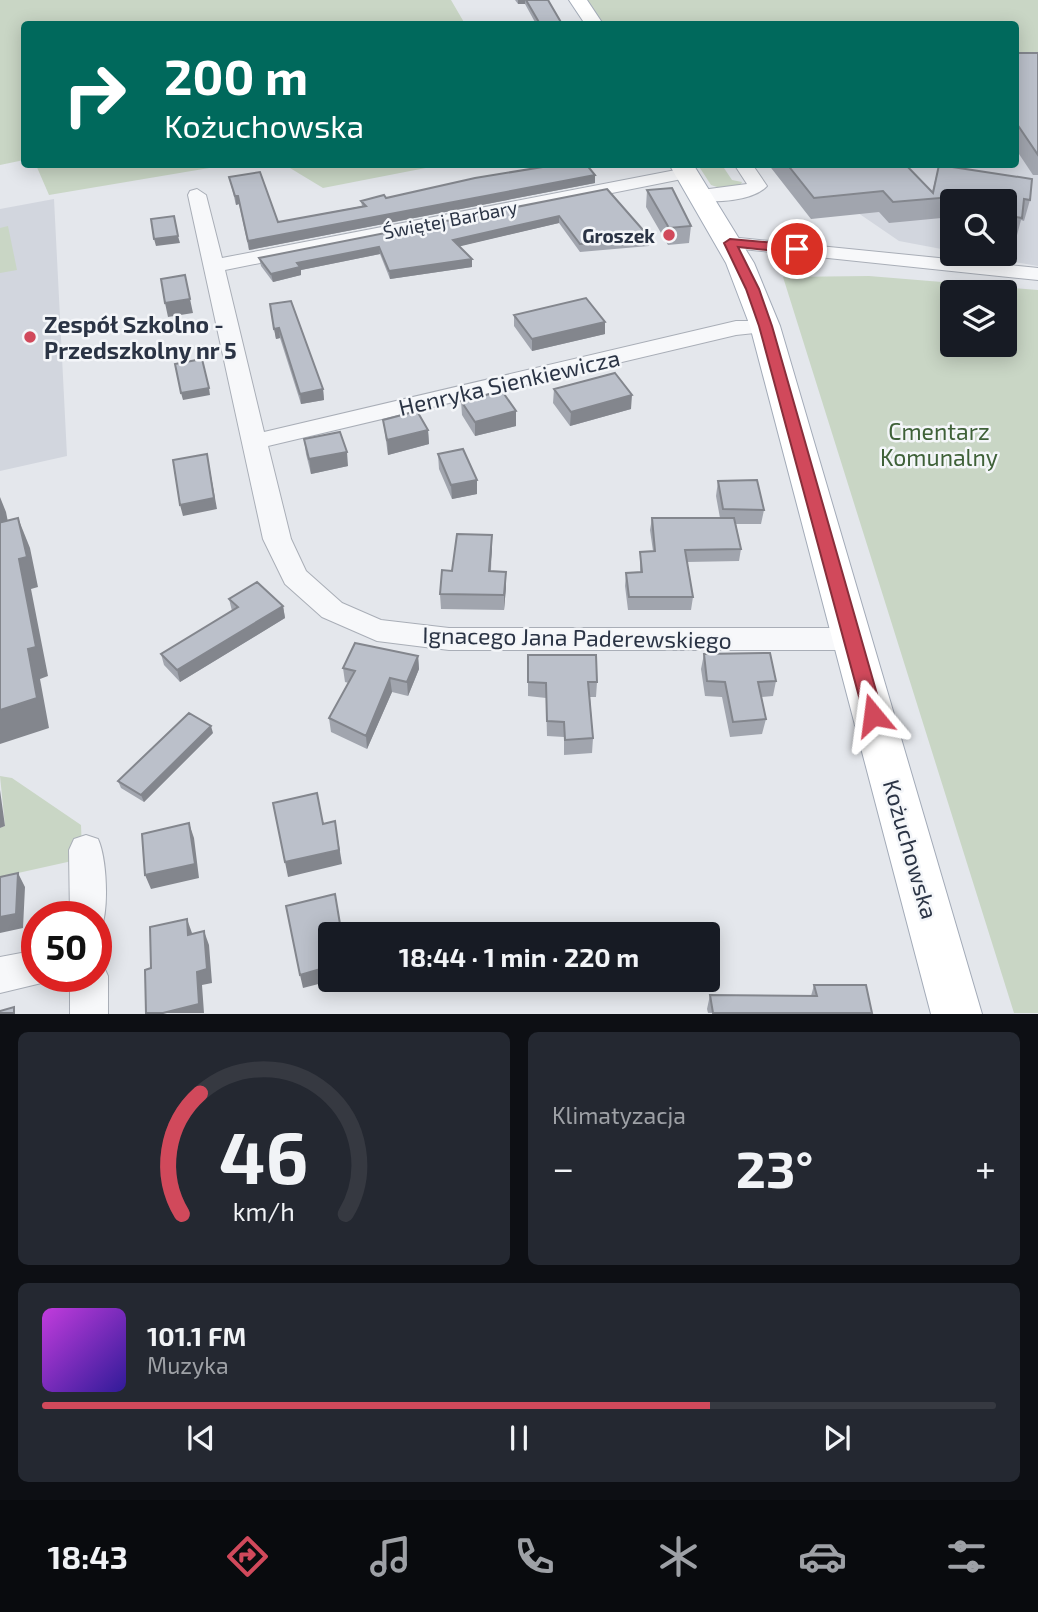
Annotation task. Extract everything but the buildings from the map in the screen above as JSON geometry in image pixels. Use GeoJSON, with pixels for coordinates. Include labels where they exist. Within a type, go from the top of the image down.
{"type":"FeatureCollection","features":[{"type":"Feature","properties":{"kind":"main road"},"geometry":{"type":"LineString","coordinates":[[578,0],[592,21]]}},
{"type":"Feature","properties":{"kind":"main road","name":"Kożuchowska"},"geometry":{"type":"LineString","coordinates":[[689,178],[730,243],[752,289],[765,326],[957,1013]]}},
{"type":"Feature","properties":{"kind":"street","name":"Świętej Barbary"},"geometry":{"type":"LineString","coordinates":[[213,265],[689,178],[744,192],[758,186],[746,168]]}},
{"type":"Feature","properties":{"kind":"street","name":"Ignacego Jana Paderewskiego"},"geometry":{"type":"LineString","coordinates":[[197,195],[277,539],[295,577],[331,610],[377,631],[449,639],[852,639]]}},
{"type":"Feature","properties":{"kind":"street"},"geometry":{"type":"LineString","coordinates":[[730,243],[1038,274]]}},
{"type":"Feature","properties":{"kind":"street","name":"Henryka Sienkiewicza"},"geometry":{"type":"LineString","coordinates":[[254,442],[727,331],[765,326]]}},
{"type":"Feature","properties":{"kind":"street"},"geometry":{"type":"LineString","coordinates":[[86,850],[88,901]]}},
{"type":"Feature","properties":{"kind":"street"},"geometry":{"type":"LineString","coordinates":[[0,975],[21,971]]}},
{"type":"Feature","properties":{"kind":"street"},"geometry":{"type":"LineString","coordinates":[[89,992],[89,1013]]}},
{"type":"Feature","properties":{"kind":"shaded area"},"geometry":{"type":"Polygon","coordinates":[[[1019,66],[1038,66],[1038,266],[1017,262],[1017,189],[940,189],[940,249],[899,241],[845,204],[817,168],[1019,168],[1019,66]]]}},
{"type":"Feature","properties":{"kind":"shaded area","name":"Zespół Szkolno - Przedszkolny nr 5"},"geometry":{"type":"Polygon","coordinates":[[[54,199],[67,456],[0,471],[0,209],[54,199]]]}},
{"type":"Feature","properties":{"kind":"green space"},"geometry":{"type":"Polygon","coordinates":[[[0,0],[451,0],[463,21],[21,21],[21,161],[0,165],[0,0]]]}},
{"type":"Feature","properties":{"kind":"green space"},"geometry":{"type":"Polygon","coordinates":[[[585,0],[1038,0],[1038,54],[1019,61],[1019,21],[599,21],[585,0]]]}},
{"type":"Feature","properties":{"kind":"green space"},"geometry":{"type":"Polygon","coordinates":[[[37,168],[209,168],[49,195],[37,168]]]}},
{"type":"Feature","properties":{"kind":"green space"},"geometry":{"type":"Polygon","coordinates":[[[290,168],[426,168],[323,188],[290,168]]]}},
{"type":"Feature","properties":{"kind":"green space"},"geometry":{"type":"Polygon","coordinates":[[[700,168],[724,168],[732,180],[742,182],[740,186],[720,188],[711,185],[700,168]]]}},
{"type":"Feature","properties":{"kind":"green space"},"geometry":{"type":"Polygon","coordinates":[[[8,226],[17,270],[0,273],[0,228],[8,226]]]}},
{"type":"Feature","properties":{"kind":"green space","name":"Cmentarz Komunalny"},"geometry":{"type":"Polygon","coordinates":[[[869,276],[940,282],[940,357],[1017,357],[1017,288],[1038,290],[1038,1013],[1014,1013],[783,277],[869,276]]]}},
{"type":"Feature","properties":{"kind":"green space"},"geometry":{"type":"Polygon","coordinates":[[[0,776],[12,778],[81,825],[82,851],[72,861],[0,877],[0,828],[5,826],[0,776]]]}},
{"type":"Feature","properties":{"kind":"place","name":"Groszek"},"geometry":{"type":"Point","coordinates":[669,235]}},
{"type":"Feature","properties":{"kind":"place","name":"Zespół Szkolno - Przedszkolny nr 5"},"geometry":{"type":"Point","coordinates":[30,337]}},
{"type":"Feature","properties":{"kind":"route"},"geometry":{"type":"LineString","coordinates":[[797,249],[730,243],[752,289],[765,326],[873,715]]}}]}
